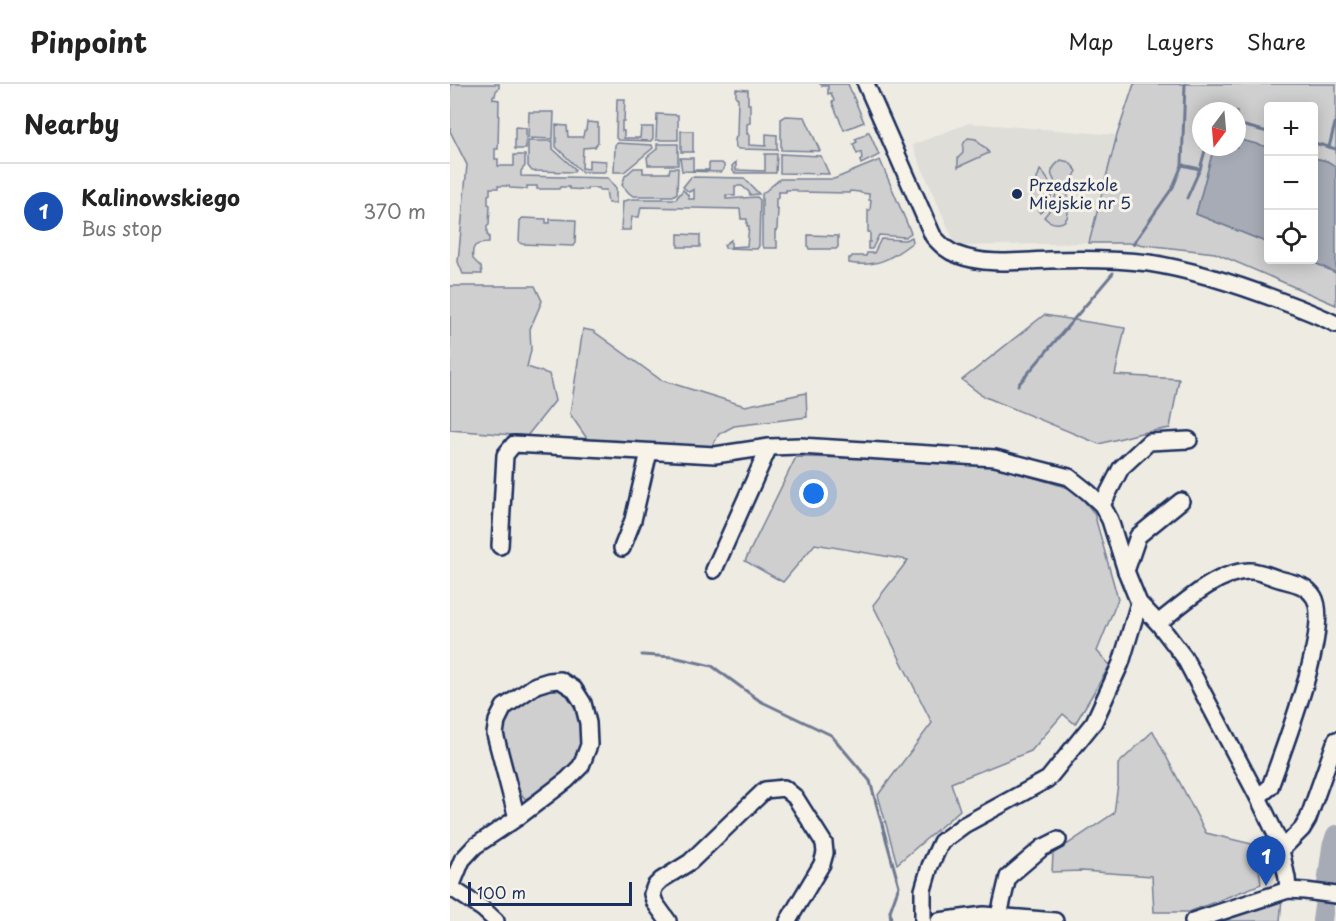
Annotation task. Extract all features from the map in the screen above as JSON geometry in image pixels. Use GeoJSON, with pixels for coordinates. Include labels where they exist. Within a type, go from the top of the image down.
{"type":"FeatureCollection","features":[{"type":"Feature","properties":{"kind":"street"},"geometry":{"type":"LineString","coordinates":[[866,84],[933,236],[944,248],[956,255],[981,261],[1112,260],[1149,263],[1248,289],[1336,324]]}},
{"type":"Feature","properties":{"kind":"street"},"geometry":{"type":"LineString","coordinates":[[1102,505],[1121,468],[1149,442],[1189,440]]}},
{"type":"Feature","properties":{"kind":"street"},"geometry":{"type":"LineString","coordinates":[[500,546],[505,455],[514,444],[715,455],[769,447],[800,446],[995,458],[1069,477],[1102,505],[1110,520],[1139,603],[1184,657],[1279,841],[1288,890]]}},
{"type":"Feature","properties":{"kind":"street"},"geometry":{"type":"LineString","coordinates":[[714,570],[769,447]]}},
{"type":"Feature","properties":{"kind":"street"},"geometry":{"type":"LineString","coordinates":[[622,548],[633,520],[649,452]]}},
{"type":"Feature","properties":{"kind":"street"},"geometry":{"type":"LineString","coordinates":[[1126,571],[1138,536],[1181,501]]}},
{"type":"Feature","properties":{"kind":"street"},"geometry":{"type":"LineString","coordinates":[[1158,623],[1197,593],[1228,574],[1250,570],[1305,587],[1315,599],[1319,618],[1315,647],[1307,677],[1270,787],[1258,797]]}},
{"type":"Feature","properties":{"kind":"street"},"geometry":{"type":"LineString","coordinates":[[923,921],[923,890],[930,866],[941,842],[964,825],[1048,778],[1094,722],[1121,663],[1139,603]]}},
{"type":"Feature","properties":{"kind":"street"},"geometry":{"type":"LineString","coordinates":[[496,921],[483,909],[450,887],[462,860],[475,846],[517,818],[567,780],[581,766],[589,744],[588,723],[583,703],[574,689],[560,681],[549,681],[528,690],[504,707],[497,721],[495,734],[517,818]]}},
{"type":"Feature","properties":{"kind":"street"},"geometry":{"type":"LineString","coordinates":[[1281,850],[1302,829],[1308,819],[1336,740]]}},
{"type":"Feature","properties":{"kind":"street"},"geometry":{"type":"LineString","coordinates":[[668,921],[655,903],[652,894],[655,886],[690,862],[765,790],[784,788],[795,797],[824,843],[825,853],[822,864],[788,921]]}},
{"type":"Feature","properties":{"kind":"street"},"geometry":{"type":"LineString","coordinates":[[999,915],[1008,877],[1041,848],[1058,840]]}},
{"type":"Feature","properties":{"kind":"street"},"geometry":{"type":"LineString","coordinates":[[1193,921],[1288,890],[1336,895]]}},
{"type":"Feature","properties":{"kind":"street"},"geometry":{"type":"LineString","coordinates":[[939,921],[984,915],[1055,921]]}},
{"type":"Feature","properties":{"kind":"shaded area"},"geometry":{"type":"Polygon","coordinates":[[[450,84],[499,84],[493,96],[493,99],[499,100],[498,149],[495,149],[498,166],[514,166],[514,155],[525,155],[525,166],[521,171],[521,176],[608,178],[616,188],[616,203],[608,203],[606,190],[598,188],[587,188],[587,190],[570,189],[569,187],[537,189],[537,186],[527,186],[527,189],[498,186],[498,188],[490,188],[488,195],[489,225],[487,226],[489,243],[478,244],[473,251],[473,259],[481,267],[482,274],[463,274],[458,262],[467,165],[450,131],[450,84]]]}},
{"type":"Feature","properties":{"kind":"shaded area"},"geometry":{"type":"Polygon","coordinates":[[[822,84],[848,84],[864,122],[844,130],[832,102],[834,101],[831,93],[828,94],[828,86],[822,86],[822,84]]]}},
{"type":"Feature","properties":{"kind":"shaded area"},"geometry":{"type":"Polygon","coordinates":[[[1134,84],[1336,84],[1336,167],[1318,159],[1318,102],[1264,102],[1264,146],[1246,141],[1246,102],[1192,102],[1192,156],[1212,156],[1196,214],[1264,241],[1264,264],[1317,264],[1336,273],[1336,305],[1215,253],[1128,243],[1089,243],[1117,135],[1134,84]]]}},
{"type":"Feature","properties":{"kind":"shaded area"},"geometry":{"type":"Polygon","coordinates":[[[736,89],[748,90],[749,145],[766,146],[766,134],[777,135],[777,150],[736,148],[738,98],[736,89]]]}},
{"type":"Feature","properties":{"kind":"shaded area"},"geometry":{"type":"Polygon","coordinates":[[[617,99],[625,99],[624,121],[622,121],[624,138],[640,138],[641,127],[653,127],[651,141],[618,140],[616,138],[617,99]]]}},
{"type":"Feature","properties":{"kind":"shaded area"},"geometry":{"type":"Polygon","coordinates":[[[529,112],[554,112],[553,139],[528,138],[529,112]]]}},
{"type":"Feature","properties":{"kind":"shaded area"},"geometry":{"type":"Polygon","coordinates":[[[657,114],[678,115],[678,140],[656,140],[657,114]]]}},
{"type":"Feature","properties":{"kind":"shaded area"},"geometry":{"type":"Polygon","coordinates":[[[786,116],[805,117],[820,151],[781,150],[781,119],[786,116]]]}},
{"type":"Feature","properties":{"kind":"shaded area"},"geometry":{"type":"Polygon","coordinates":[[[587,122],[598,123],[598,142],[595,147],[583,148],[582,168],[589,169],[589,160],[606,161],[604,172],[582,172],[556,147],[556,125],[567,126],[568,137],[583,137],[587,122]]]}},
{"type":"Feature","properties":{"kind":"shaded area","name":"Przedszkole Miejskie nr 5"},"geometry":{"type":"Polygon","coordinates":[[[969,123],[1117,135],[1089,243],[956,246],[912,145],[969,123]]]}},
{"type":"Feature","properties":{"kind":"shaded area"},"geometry":{"type":"Polygon","coordinates":[[[515,127],[526,128],[526,149],[515,149],[515,127]]]}},
{"type":"Feature","properties":{"kind":"shaded area"},"geometry":{"type":"Polygon","coordinates":[[[681,131],[693,131],[693,152],[681,152],[681,131]]]}},
{"type":"Feature","properties":{"kind":"shaded area"},"geometry":{"type":"Polygon","coordinates":[[[867,132],[879,155],[861,164],[861,152],[857,154],[853,144],[857,142],[855,139],[867,132]]]}},
{"type":"Feature","properties":{"kind":"shaded area"},"geometry":{"type":"Polygon","coordinates":[[[968,138],[976,139],[989,153],[958,167],[958,158],[963,153],[963,145],[968,138]]]}},
{"type":"Feature","properties":{"kind":"shaded area"},"geometry":{"type":"Polygon","coordinates":[[[528,141],[553,141],[553,149],[575,169],[574,172],[532,171],[528,166],[528,141]]]}},
{"type":"Feature","properties":{"kind":"shaded area"},"geometry":{"type":"Polygon","coordinates":[[[1246,141],[1264,146],[1264,241],[1196,214],[1212,156],[1246,156],[1246,141]]]}},
{"type":"Feature","properties":{"kind":"shaded area"},"geometry":{"type":"Polygon","coordinates":[[[617,143],[652,145],[653,148],[624,172],[614,172],[617,143]]]}},
{"type":"Feature","properties":{"kind":"shaded area"},"geometry":{"type":"Polygon","coordinates":[[[657,144],[678,144],[678,165],[648,165],[647,157],[657,149],[657,144]]]}},
{"type":"Feature","properties":{"kind":"shaded area"},"geometry":{"type":"Polygon","coordinates":[[[765,154],[777,154],[776,173],[735,173],[733,171],[732,166],[736,162],[736,170],[765,171],[765,154]]]}},
{"type":"Feature","properties":{"kind":"shaded area"},"geometry":{"type":"Polygon","coordinates":[[[780,154],[821,156],[829,174],[780,173],[780,154]]]}},
{"type":"Feature","properties":{"kind":"shaded area"},"geometry":{"type":"Polygon","coordinates":[[[680,158],[693,158],[693,170],[709,170],[709,163],[722,163],[724,169],[721,172],[682,171],[680,158]]]}},
{"type":"Feature","properties":{"kind":"shaded area"},"geometry":{"type":"Polygon","coordinates":[[[1318,159],[1336,167],[1336,273],[1317,264],[1318,159]]]}},
{"type":"Feature","properties":{"kind":"shaded area"},"geometry":{"type":"Polygon","coordinates":[[[880,160],[911,233],[905,237],[879,235],[872,249],[868,249],[870,232],[868,232],[868,210],[870,210],[871,200],[869,200],[869,194],[850,191],[849,193],[786,190],[786,192],[778,192],[776,199],[778,209],[775,240],[777,248],[764,248],[762,245],[762,194],[780,179],[834,179],[880,160]]]}},
{"type":"Feature","properties":{"kind":"shaded area"},"geometry":{"type":"Polygon","coordinates":[[[1061,160],[1069,162],[1077,171],[1069,191],[1067,218],[1062,223],[1058,223],[1051,222],[1044,217],[1055,195],[1054,179],[1051,173],[1054,166],[1061,160]]]}},
{"type":"Feature","properties":{"kind":"shaded area"},"geometry":{"type":"Polygon","coordinates":[[[634,168],[643,168],[643,173],[669,173],[670,168],[678,168],[677,193],[673,196],[633,196],[622,185],[625,176],[634,168]]]}},
{"type":"Feature","properties":{"kind":"shaded area"},"geometry":{"type":"Polygon","coordinates":[[[1040,170],[1048,180],[1051,197],[1040,213],[1029,189],[1036,182],[1040,170]]]}},
{"type":"Feature","properties":{"kind":"shaded area"},"geometry":{"type":"Polygon","coordinates":[[[691,177],[744,178],[759,194],[750,195],[742,186],[735,186],[735,196],[726,195],[726,199],[757,197],[760,200],[759,246],[757,249],[725,248],[724,245],[731,240],[731,247],[747,246],[749,226],[747,226],[747,219],[741,219],[740,209],[641,207],[639,217],[632,217],[630,230],[621,230],[623,201],[676,199],[683,190],[689,199],[694,199],[694,189],[689,192],[683,187],[691,177]]]}},
{"type":"Feature","properties":{"kind":"shaded area"},"geometry":{"type":"Polygon","coordinates":[[[522,218],[546,219],[546,223],[550,223],[550,219],[575,220],[575,243],[573,246],[522,244],[519,242],[522,218]]]}},
{"type":"Feature","properties":{"kind":"shaded area"},"geometry":{"type":"Polygon","coordinates":[[[678,234],[700,235],[700,247],[678,247],[678,234]]]}},
{"type":"Feature","properties":{"kind":"shaded area"},"geometry":{"type":"Polygon","coordinates":[[[808,235],[838,236],[838,247],[836,249],[809,249],[808,235]]]}},
{"type":"Feature","properties":{"kind":"shaded area"},"geometry":{"type":"Polygon","coordinates":[[[912,237],[913,242],[884,260],[868,264],[849,263],[849,258],[852,256],[866,256],[867,253],[874,253],[881,239],[905,240],[912,237]]]}},
{"type":"Feature","properties":{"kind":"shaded area"},"geometry":{"type":"Polygon","coordinates":[[[450,286],[535,286],[542,301],[530,329],[531,350],[527,367],[549,374],[555,401],[527,436],[450,430],[450,286]]]}},
{"type":"Feature","properties":{"kind":"shaded area"},"geometry":{"type":"Polygon","coordinates":[[[1044,315],[1125,328],[1115,375],[1179,379],[1170,428],[1099,444],[983,396],[962,380],[1044,315]]]}},
{"type":"Feature","properties":{"kind":"shaded area"},"geometry":{"type":"Polygon","coordinates":[[[583,329],[593,331],[661,380],[745,406],[806,393],[807,417],[734,426],[719,434],[712,447],[588,440],[570,414],[583,329]]]}},
{"type":"Feature","properties":{"kind":"shaded area"},"geometry":{"type":"Polygon","coordinates":[[[796,457],[922,459],[996,466],[1075,490],[1094,513],[1118,599],[1097,651],[1110,665],[1075,724],[1063,714],[1031,751],[951,783],[960,810],[897,864],[878,795],[932,723],[873,605],[908,560],[815,544],[783,582],[745,561],[796,457]]]}},
{"type":"Feature","properties":{"kind":"shaded area"},"geometry":{"type":"Polygon","coordinates":[[[546,688],[565,691],[580,712],[583,752],[557,784],[525,799],[515,785],[501,728],[506,714],[525,698],[546,688]]]}},
{"type":"Feature","properties":{"kind":"shaded area"},"geometry":{"type":"Polygon","coordinates":[[[1153,731],[1206,833],[1256,845],[1261,884],[1189,912],[1154,912],[1152,876],[1082,871],[1052,872],[1053,854],[1114,813],[1118,764],[1153,731]]]}},
{"type":"Feature","properties":{"kind":"shaded area"},"geometry":{"type":"Polygon","coordinates":[[[1282,898],[1280,921],[1209,921],[1282,898]]]}},
{"type":"Feature","properties":{"kind":"waterway"},"geometry":{"type":"LineString","coordinates":[[1133,244],[1173,187],[1182,165],[1185,84]]}},
{"type":"Feature","properties":{"kind":"waterway"},"geometry":{"type":"LineString","coordinates":[[1329,147],[1336,120]]}},
{"type":"Feature","properties":{"kind":"waterway"},"geometry":{"type":"LineString","coordinates":[[1246,126],[1264,131]]}},
{"type":"Feature","properties":{"kind":"waterway"},"geometry":{"type":"LineString","coordinates":[[1318,144],[1336,149]]}},
{"type":"Feature","properties":{"kind":"waterway"},"geometry":{"type":"LineString","coordinates":[[1187,198],[1204,156]]}},
{"type":"Feature","properties":{"kind":"waterway"},"geometry":{"type":"LineString","coordinates":[[1182,165],[1200,169]]}},
{"type":"Feature","properties":{"kind":"waterway"},"geometry":{"type":"LineString","coordinates":[[1018,385],[1113,273]]}},
{"type":"Feature","properties":{"kind":"waterway"},"geometry":{"type":"LineString","coordinates":[[642,655],[673,657],[712,666],[760,701],[831,735],[870,781],[899,886],[890,911],[891,921]]}},
{"type":"Feature","properties":{"kind":"waterway"},"geometry":{"type":"LineString","coordinates":[[1322,921],[1332,847],[1336,835]]}},
{"type":"Feature","properties":{"kind":"place","name":"Przedszkole Miejskie nr 5"},"geometry":{"type":"Point","coordinates":[1017,194]}},
{"type":"Feature","properties":{"kind":"place","name":"Kalinowskiego"},"geometry":{"type":"Point","coordinates":[1266,886]}}]}
